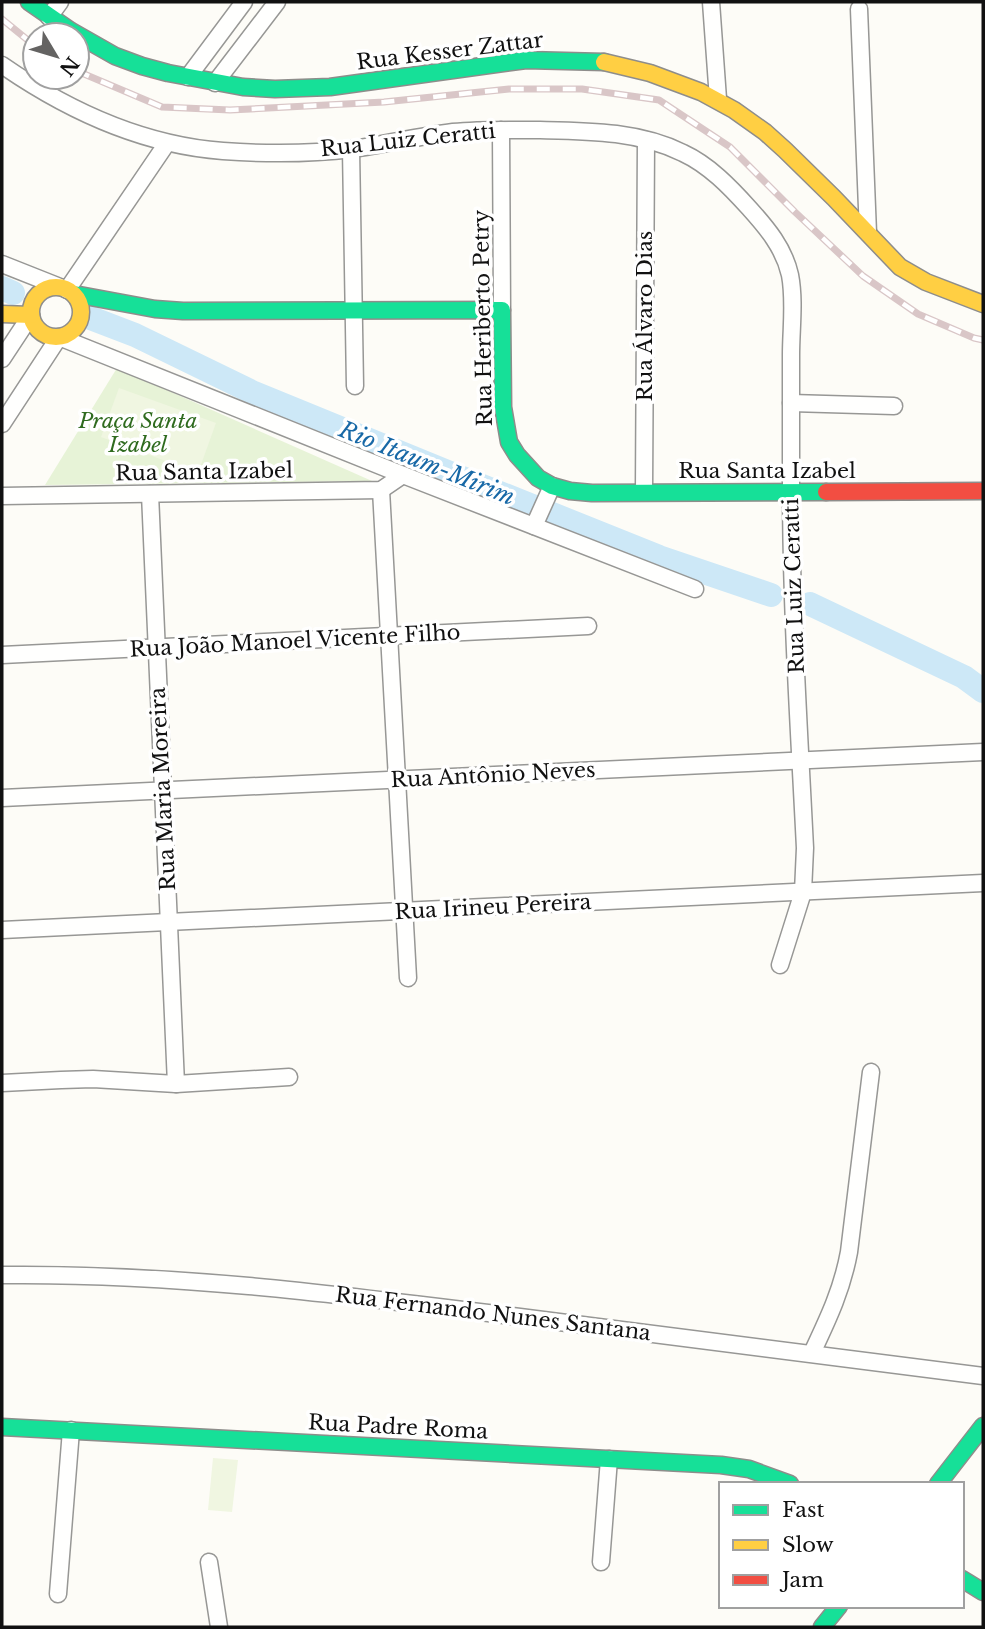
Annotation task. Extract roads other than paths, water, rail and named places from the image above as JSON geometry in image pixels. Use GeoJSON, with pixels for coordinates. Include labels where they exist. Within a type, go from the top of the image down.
{"type":"FeatureCollection","features":[{"type":"Feature","properties":{"kind":"street","name":"Rua Kesser Zattar"},"geometry":{"type":"LineString","coordinates":[[29,2],[94,45],[115,55],[142,66],[215,83],[304,89],[526,60],[582,60],[627,66],[672,80],[718,99],[765,132],[900,267],[913,276],[983,304]]}},
{"type":"Feature","properties":{"kind":"street"},"geometry":{"type":"LineString","coordinates":[[49,17],[60,2]]}},
{"type":"Feature","properties":{"kind":"street"},"geometry":{"type":"LineString","coordinates":[[188,77],[244,2]]}},
{"type":"Feature","properties":{"kind":"street"},"geometry":{"type":"LineString","coordinates":[[215,83],[277,2]]}},
{"type":"Feature","properties":{"kind":"street"},"geometry":{"type":"LineString","coordinates":[[711,2],[718,99]]}},
{"type":"Feature","properties":{"kind":"street"},"geometry":{"type":"LineString","coordinates":[[859,9],[868,233]]}},
{"type":"Feature","properties":{"kind":"street"},"geometry":{"type":"LineString","coordinates":[[213,41],[219,55],[226,59],[234,58]]}},
{"type":"Feature","properties":{"kind":"street","name":"Rua Luiz Ceratti"},"geometry":{"type":"LineString","coordinates":[[2,66],[26,82],[124,129],[167,143],[220,150],[280,153],[351,149],[449,133],[501,130],[609,133],[646,140],[685,154],[721,179],[765,226],[785,258],[790,276],[792,304],[791,492],[805,848],[803,892],[780,965]]}},
{"type":"Feature","properties":{"kind":"street","name":"Rua Heriberto Petry"},"geometry":{"type":"LineString","coordinates":[[501,130],[503,407],[509,442],[527,467],[538,478],[552,486]]}},
{"type":"Feature","properties":{"kind":"street","name":"Rua Álvaro Dias"},"geometry":{"type":"LineString","coordinates":[[644,492],[646,140]]}},
{"type":"Feature","properties":{"kind":"street"},"geometry":{"type":"LineString","coordinates":[[67,290],[167,143]]}},
{"type":"Feature","properties":{"kind":"street"},"geometry":{"type":"LineString","coordinates":[[351,149],[355,386]]}},
{"type":"Feature","properties":{"kind":"street"},"geometry":{"type":"LineString","coordinates":[[2,264],[67,290],[78,301],[78,324],[67,335],[51,337],[43,334],[33,322],[31,314],[34,300],[45,289],[67,290],[155,309],[183,311],[502,310]]}},
{"type":"Feature","properties":{"kind":"street"},"geometry":{"type":"LineString","coordinates":[[2,314],[31,314]]}},
{"type":"Feature","properties":{"kind":"street"},"geometry":{"type":"LineString","coordinates":[[2,359],[31,314]]}},
{"type":"Feature","properties":{"kind":"street"},"geometry":{"type":"LineString","coordinates":[[2,424],[59,337]]}},
{"type":"Feature","properties":{"kind":"street"},"geometry":{"type":"LineString","coordinates":[[59,337],[695,589]]}},
{"type":"Feature","properties":{"kind":"street"},"geometry":{"type":"LineString","coordinates":[[791,403],[894,405]]}},
{"type":"Feature","properties":{"kind":"street"},"geometry":{"type":"LineString","coordinates":[[403,475],[381,490],[408,978]]}},
{"type":"Feature","properties":{"kind":"street"},"geometry":{"type":"LineString","coordinates":[[534,526],[552,486]]}},
{"type":"Feature","properties":{"kind":"street","name":"Rua Santa Izabel"},"geometry":{"type":"LineString","coordinates":[[552,486],[592,493],[983,491]]}},
{"type":"Feature","properties":{"kind":"street","name":"Rua Santa Izabel"},"geometry":{"type":"LineString","coordinates":[[2,496],[381,490]]}},
{"type":"Feature","properties":{"kind":"street","name":"Rua Maria Moreira"},"geometry":{"type":"LineString","coordinates":[[150,494],[176,1084]]}},
{"type":"Feature","properties":{"kind":"street","name":"Rua João Manoel Vicente Filho"},"geometry":{"type":"LineString","coordinates":[[2,655],[588,626]]}},
{"type":"Feature","properties":{"kind":"street","name":"Rua Antônio Neves"},"geometry":{"type":"LineString","coordinates":[[2,798],[983,752]]}},
{"type":"Feature","properties":{"kind":"street","name":"Rua Irineu Pereira"},"geometry":{"type":"LineString","coordinates":[[2,930],[983,883]]}},
{"type":"Feature","properties":{"kind":"street"},"geometry":{"type":"LineString","coordinates":[[812,1353],[834,1307],[846,1271],[871,1072]]}},
{"type":"Feature","properties":{"kind":"street"},"geometry":{"type":"LineString","coordinates":[[2,1083],[93,1079],[176,1084],[289,1077]]}},
{"type":"Feature","properties":{"kind":"street","name":"Rua Fernando Nunes Santana"},"geometry":{"type":"LineString","coordinates":[[2,1275],[89,1276],[221,1283],[448,1308],[983,1376]]}},
{"type":"Feature","properties":{"kind":"street"},"geometry":{"type":"LineString","coordinates":[[940,1482],[983,1426]]}},
{"type":"Feature","properties":{"kind":"street","name":"Rua Padre Roma"},"geometry":{"type":"LineString","coordinates":[[2,1427],[721,1465],[749,1469],[785,1482]]}},
{"type":"Feature","properties":{"kind":"street"},"geometry":{"type":"LineString","coordinates":[[58,1594],[71,1430]]}},
{"type":"Feature","properties":{"kind":"street"},"geometry":{"type":"LineString","coordinates":[[601,1562],[609,1459]]}},
{"type":"Feature","properties":{"kind":"street"},"geometry":{"type":"LineString","coordinates":[[209,1562],[219,1627]]}},
{"type":"Feature","properties":{"kind":"street"},"geometry":{"type":"LineString","coordinates":[[964,1580],[983,1592]]}},
{"type":"Feature","properties":{"kind":"street"},"geometry":{"type":"LineString","coordinates":[[822,1627],[837,1608]]}},
{"type":"Feature","properties":{"kind":"waterway","name":"Rio Itaum-Mirim"},"geometry":{"type":"LineString","coordinates":[[2,288],[13,293]]}},
{"type":"Feature","properties":{"kind":"waterway","name":"Rio Itaum-Mirim"},"geometry":{"type":"LineString","coordinates":[[88,317],[135,335],[252,392],[460,477],[659,557],[771,595]]}},
{"type":"Feature","properties":{"kind":"waterway","name":"Rio Itaum-Mirim"},"geometry":{"type":"LineString","coordinates":[[810,604],[964,677],[983,691]]}},
{"type":"Feature","properties":{"kind":"railway"},"geometry":{"type":"LineString","coordinates":[[2,19],[21,35]]}},
{"type":"Feature","properties":{"kind":"railway"},"geometry":{"type":"LineString","coordinates":[[91,77],[162,107],[230,110],[384,102],[509,89],[582,89],[659,100],[730,147],[863,276],[918,314],[983,340]]}},
{"type":"Feature","properties":{"kind":"park label","name":"Praça Santa Izabel"},"geometry":{"type":"Point","coordinates":[138,433]}}]}
